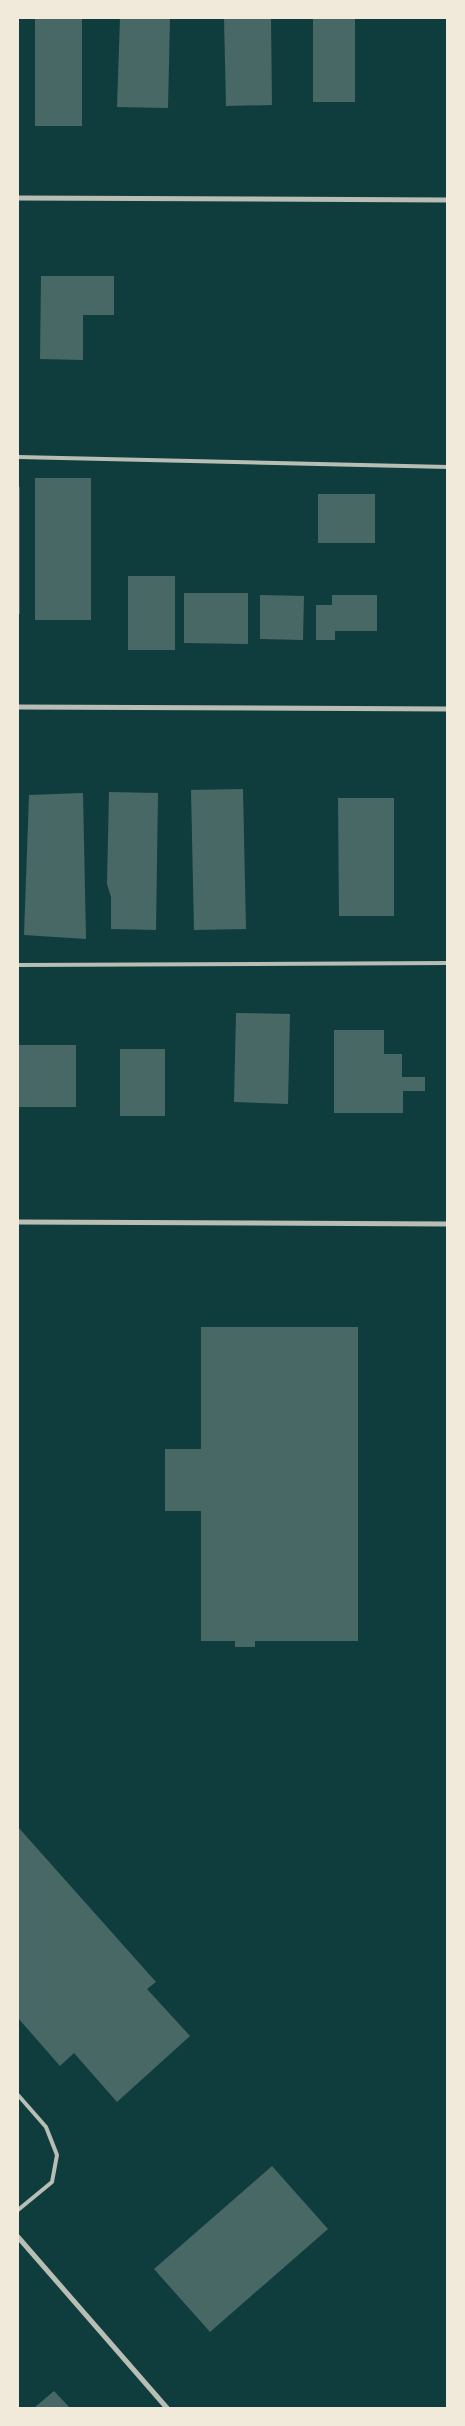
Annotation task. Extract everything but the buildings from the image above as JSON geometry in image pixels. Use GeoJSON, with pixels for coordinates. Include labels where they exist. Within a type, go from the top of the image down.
{"type":"FeatureCollection","features":[{"type":"Feature","properties":{"kind":"street"},"geometry":{"type":"LineString","coordinates":[[18,198],[448,200]]}},
{"type":"Feature","properties":{"kind":"street"},"geometry":{"type":"LineString","coordinates":[[18,708],[448,709]]}},
{"type":"Feature","properties":{"kind":"street"},"geometry":{"type":"LineString","coordinates":[[18,1222],[448,1224]]}},
{"type":"Feature","properties":{"kind":"street"},"geometry":{"type":"LineString","coordinates":[[18,2237],[168,2408]]}},
{"type":"Feature","properties":{"kind":"lane"},"geometry":{"type":"LineString","coordinates":[[18,457],[448,467]]}},
{"type":"Feature","properties":{"kind":"lane"},"geometry":{"type":"LineString","coordinates":[[18,965],[448,963]]}},
{"type":"Feature","properties":{"kind":"lane"},"geometry":{"type":"LineString","coordinates":[[18,2095],[46,2127],[57,2155],[52,2182],[18,2210]]}}]}
